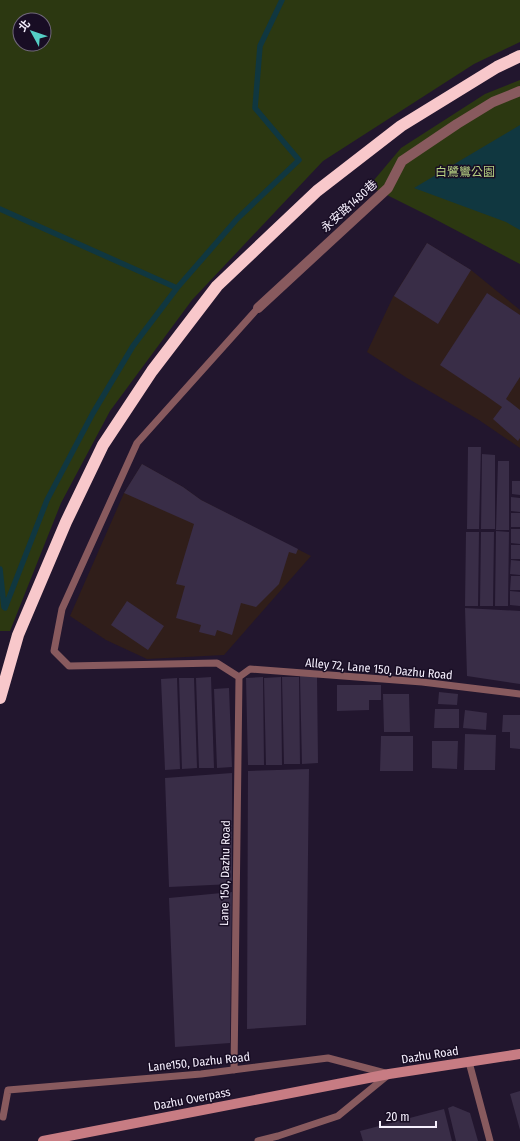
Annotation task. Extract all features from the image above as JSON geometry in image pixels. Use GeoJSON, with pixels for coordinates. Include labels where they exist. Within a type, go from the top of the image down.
{"type":"FeatureCollection","features":[{"type":"Feature","properties":{"kind":"highway"},"geometry":{"type":"LineString","coordinates":[[0,698],[18,635],[66,522],[103,445],[152,371],[217,286],[317,191],[402,126],[497,67],[520,56]]}},
{"type":"Feature","properties":{"kind":"main road","name":"Dazhu Road"},"geometry":{"type":"LineString","coordinates":[[345,1083],[389,1074],[520,1054]]}},
{"type":"Feature","properties":{"kind":"main road","name":"Dazhu Overpass"},"geometry":{"type":"LineString","coordinates":[[43,1141],[345,1083]]}},
{"type":"Feature","properties":{"kind":"street","name":"永安路1480巷"},"geometry":{"type":"LineString","coordinates":[[258,308],[388,188],[402,161],[493,102],[520,91]]}},
{"type":"Feature","properties":{"kind":"lane"},"geometry":{"type":"LineString","coordinates":[[239,676],[217,664],[69,666],[54,651],[62,609],[137,443],[258,308]]}},
{"type":"Feature","properties":{"kind":"lane","name":"Alley 72, Lane 150, Dazhu Road"},"geometry":{"type":"LineString","coordinates":[[239,676],[250,669],[422,682],[520,694]]}},
{"type":"Feature","properties":{"kind":"lane","name":"Lane 150, Dazhu Road"},"geometry":{"type":"LineString","coordinates":[[234,1070],[239,676]]}},
{"type":"Feature","properties":{"kind":"lane","name":"Lane150, Dazhu Road"},"geometry":{"type":"LineString","coordinates":[[3,1117],[8,1090],[201,1074],[328,1058],[389,1074]]}},
{"type":"Feature","properties":{"kind":"lane"},"geometry":{"type":"LineString","coordinates":[[469,1062],[490,1141]]}},
{"type":"Feature","properties":{"kind":"lane"},"geometry":{"type":"LineString","coordinates":[[258,1141],[338,1116],[389,1074]]}},
{"type":"Feature","properties":{"kind":"shaded area"},"geometry":{"type":"Polygon","coordinates":[[[520,125],[520,230],[506,222],[414,188],[520,125]]]}},
{"type":"Feature","properties":{"kind":"shaded area"},"geometry":{"type":"Polygon","coordinates":[[[427,243],[471,270],[520,310],[520,448],[479,420],[407,378],[367,352],[393,297],[427,243]]]}},
{"type":"Feature","properties":{"kind":"shaded area"},"geometry":{"type":"Polygon","coordinates":[[[142,464],[183,487],[201,500],[311,556],[224,655],[147,659],[106,640],[70,616],[124,493],[142,464]]]}},
{"type":"Feature","properties":{"kind":"green space"},"geometry":{"type":"Polygon","coordinates":[[[0,0],[520,0],[520,42],[474,64],[323,161],[192,300],[110,411],[61,503],[10,631],[0,631],[0,0]]]}},
{"type":"Feature","properties":{"kind":"green space","name":"白鷺鸞公園"},"geometry":{"type":"Polygon","coordinates":[[[520,80],[520,264],[369,186],[401,148],[485,94],[520,80]]]}},
{"type":"Feature","properties":{"kind":"building"},"geometry":{"type":"Polygon","coordinates":[[[427,243],[471,270],[438,324],[394,296],[427,243]]]}},
{"type":"Feature","properties":{"kind":"building"},"geometry":{"type":"Polygon","coordinates":[[[487,293],[520,315],[520,377],[506,399],[520,410],[520,438],[518,441],[493,419],[502,407],[440,365],[487,293]]]}},
{"type":"Feature","properties":{"kind":"building"},"geometry":{"type":"Polygon","coordinates":[[[468,447],[481,447],[479,529],[467,529],[468,447]]]}},
{"type":"Feature","properties":{"kind":"building"},"geometry":{"type":"Polygon","coordinates":[[[482,454],[495,455],[495,529],[481,529],[482,454]]]}},
{"type":"Feature","properties":{"kind":"building"},"geometry":{"type":"Polygon","coordinates":[[[498,461],[509,461],[509,530],[496,530],[498,461]]]}},
{"type":"Feature","properties":{"kind":"building"},"geometry":{"type":"Polygon","coordinates":[[[142,464],[183,487],[201,500],[298,549],[296,554],[289,552],[279,584],[256,607],[241,603],[232,635],[217,630],[215,636],[199,632],[201,625],[176,618],[185,586],[176,584],[194,524],[124,493],[142,464]]]}},
{"type":"Feature","properties":{"kind":"building"},"geometry":{"type":"Polygon","coordinates":[[[512,481],[520,481],[520,495],[512,494],[512,481]]]}},
{"type":"Feature","properties":{"kind":"building"},"geometry":{"type":"Polygon","coordinates":[[[511,497],[520,498],[520,512],[511,511],[511,497]]]}},
{"type":"Feature","properties":{"kind":"building"},"geometry":{"type":"Polygon","coordinates":[[[511,513],[520,513],[520,527],[511,527],[511,513]]]}},
{"type":"Feature","properties":{"kind":"building"},"geometry":{"type":"Polygon","coordinates":[[[511,529],[520,529],[520,544],[511,543],[511,529]]]}},
{"type":"Feature","properties":{"kind":"building"},"geometry":{"type":"Polygon","coordinates":[[[496,531],[509,532],[508,606],[495,606],[496,531]]]}},
{"type":"Feature","properties":{"kind":"building"},"geometry":{"type":"Polygon","coordinates":[[[466,532],[479,532],[478,606],[465,606],[466,532]]]}},
{"type":"Feature","properties":{"kind":"building"},"geometry":{"type":"Polygon","coordinates":[[[481,532],[494,532],[493,606],[480,606],[481,532]]]}},
{"type":"Feature","properties":{"kind":"building"},"geometry":{"type":"Polygon","coordinates":[[[511,545],[520,545],[520,559],[511,559],[511,545]]]}},
{"type":"Feature","properties":{"kind":"building"},"geometry":{"type":"Polygon","coordinates":[[[511,560],[520,561],[520,575],[510,574],[511,560]]]}},
{"type":"Feature","properties":{"kind":"building"},"geometry":{"type":"Polygon","coordinates":[[[511,576],[520,576],[520,590],[510,590],[511,576]]]}},
{"type":"Feature","properties":{"kind":"building"},"geometry":{"type":"Polygon","coordinates":[[[510,591],[520,592],[520,606],[510,605],[510,591]]]}},
{"type":"Feature","properties":{"kind":"building"},"geometry":{"type":"Polygon","coordinates":[[[127,601],[164,626],[148,650],[111,625],[127,601]]]}},
{"type":"Feature","properties":{"kind":"building"},"geometry":{"type":"Polygon","coordinates":[[[465,608],[520,611],[520,684],[467,676],[465,608]]]}},
{"type":"Feature","properties":{"kind":"building"},"geometry":{"type":"Polygon","coordinates":[[[300,676],[317,676],[318,763],[302,764],[300,676]]]}},
{"type":"Feature","properties":{"kind":"building"},"geometry":{"type":"Polygon","coordinates":[[[211,677],[214,768],[199,768],[196,678],[211,677]]]}},
{"type":"Feature","properties":{"kind":"building"},"geometry":{"type":"Polygon","coordinates":[[[263,677],[264,765],[248,765],[246,678],[263,677]]]}},
{"type":"Feature","properties":{"kind":"building"},"geometry":{"type":"Polygon","coordinates":[[[281,677],[282,765],[266,765],[264,678],[281,677]]]}},
{"type":"Feature","properties":{"kind":"building"},"geometry":{"type":"Polygon","coordinates":[[[282,677],[299,677],[300,764],[284,764],[282,677]]]}},
{"type":"Feature","properties":{"kind":"building"},"geometry":{"type":"Polygon","coordinates":[[[177,678],[180,769],[165,770],[161,679],[177,678]]]}},
{"type":"Feature","properties":{"kind":"building"},"geometry":{"type":"Polygon","coordinates":[[[179,678],[194,678],[197,768],[182,769],[179,678]]]}},
{"type":"Feature","properties":{"kind":"building"},"geometry":{"type":"Polygon","coordinates":[[[337,685],[381,685],[381,700],[369,700],[369,710],[337,711],[337,685]]]}},
{"type":"Feature","properties":{"kind":"building"},"geometry":{"type":"Polygon","coordinates":[[[229,688],[232,767],[217,768],[214,689],[229,688]]]}},
{"type":"Feature","properties":{"kind":"building"},"geometry":{"type":"Polygon","coordinates":[[[439,692],[458,694],[457,705],[438,704],[439,692]]]}},
{"type":"Feature","properties":{"kind":"building"},"geometry":{"type":"Polygon","coordinates":[[[383,694],[409,694],[410,732],[384,732],[383,694]]]}},
{"type":"Feature","properties":{"kind":"building"},"geometry":{"type":"Polygon","coordinates":[[[435,709],[459,709],[459,728],[434,728],[435,709]]]}},
{"type":"Feature","properties":{"kind":"building"},"geometry":{"type":"Polygon","coordinates":[[[465,710],[487,713],[486,730],[463,728],[465,710]]]}},
{"type":"Feature","properties":{"kind":"building"},"geometry":{"type":"Polygon","coordinates":[[[503,715],[520,715],[520,749],[510,748],[510,732],[502,732],[503,715]]]}},
{"type":"Feature","properties":{"kind":"building"},"geometry":{"type":"Polygon","coordinates":[[[465,734],[496,735],[495,770],[464,770],[465,734]]]}},
{"type":"Feature","properties":{"kind":"building"},"geometry":{"type":"Polygon","coordinates":[[[381,736],[413,736],[413,771],[380,771],[381,736]]]}},
{"type":"Feature","properties":{"kind":"building"},"geometry":{"type":"Polygon","coordinates":[[[432,741],[458,741],[457,769],[432,768],[432,741]]]}},
{"type":"Feature","properties":{"kind":"building"},"geometry":{"type":"Polygon","coordinates":[[[309,769],[306,1025],[247,1029],[248,771],[309,769]]]}},
{"type":"Feature","properties":{"kind":"building"},"geometry":{"type":"Polygon","coordinates":[[[232,773],[232,884],[169,887],[165,778],[232,773]]]}},
{"type":"Feature","properties":{"kind":"building"},"geometry":{"type":"Polygon","coordinates":[[[232,892],[230,1043],[175,1047],[169,898],[232,892]]]}},
{"type":"Feature","properties":{"kind":"building"},"geometry":{"type":"Polygon","coordinates":[[[520,1091],[520,1130],[510,1094],[520,1091]]]}},
{"type":"Feature","properties":{"kind":"building"},"geometry":{"type":"Polygon","coordinates":[[[453,1106],[470,1113],[478,1141],[456,1141],[448,1108],[453,1106]]]}},
{"type":"Feature","properties":{"kind":"building"},"geometry":{"type":"Polygon","coordinates":[[[444,1109],[452,1141],[363,1141],[360,1131],[444,1109]]]}},
{"type":"Feature","properties":{"kind":"waterway"},"geometry":{"type":"LineString","coordinates":[[0,209],[177,288],[237,219],[299,160],[255,108],[260,46],[282,0]]}},
{"type":"Feature","properties":{"kind":"waterway"},"geometry":{"type":"LineString","coordinates":[[5,608],[47,500],[93,413],[133,346],[177,288]]}},
{"type":"Feature","properties":{"kind":"waterway"},"geometry":{"type":"LineString","coordinates":[[0,569],[4,607]]}}]}
